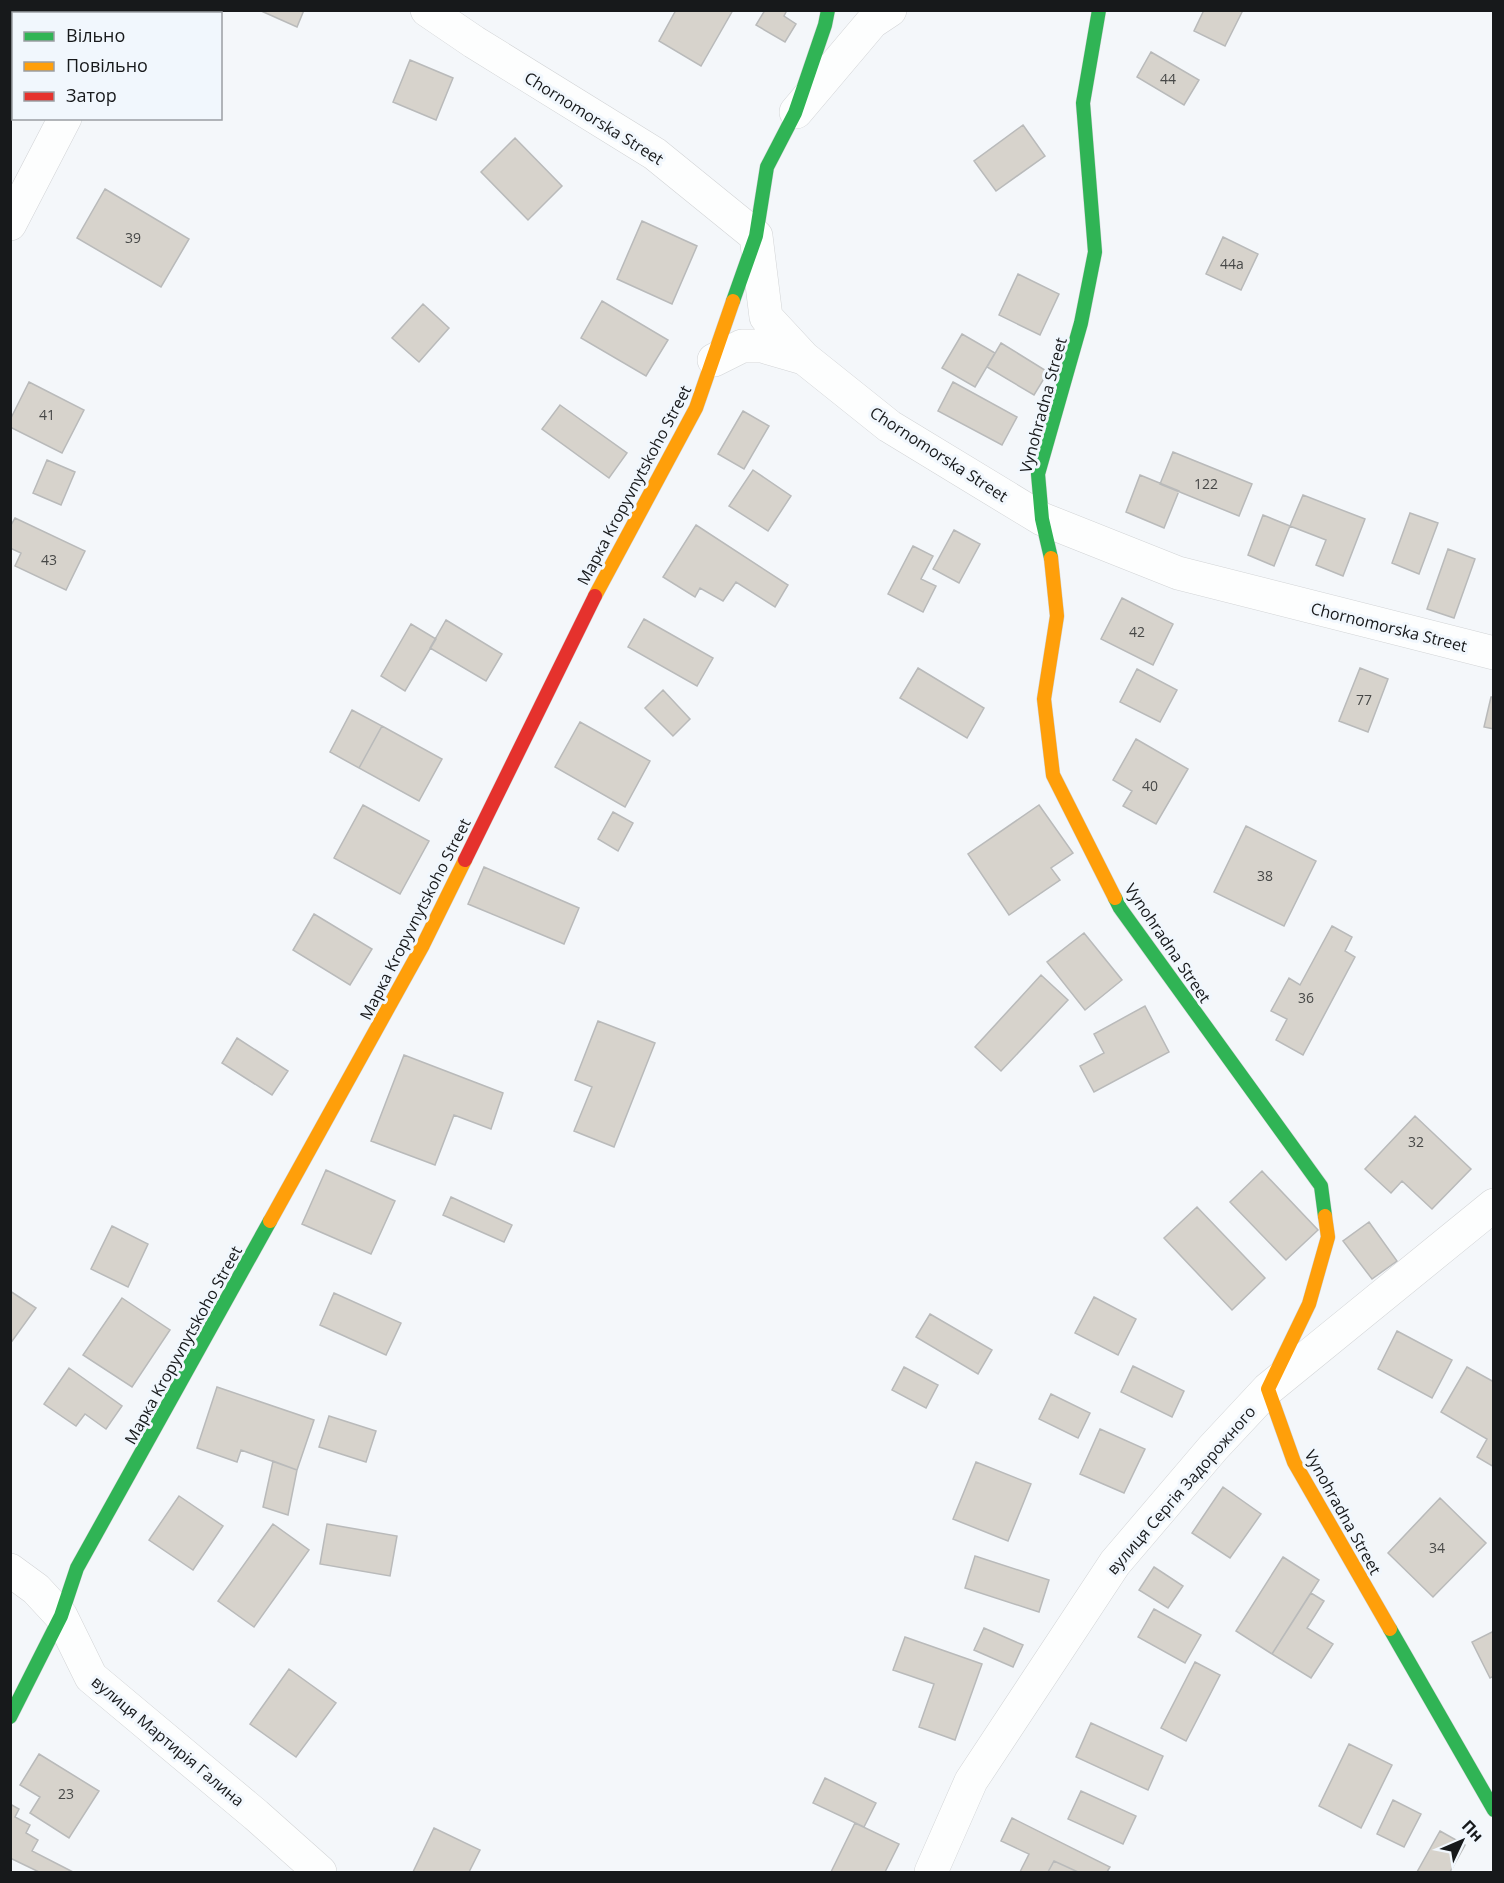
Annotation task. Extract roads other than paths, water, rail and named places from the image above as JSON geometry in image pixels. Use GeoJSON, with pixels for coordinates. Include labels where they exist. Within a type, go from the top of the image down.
{"type":"FeatureCollection","features":[{"type":"Feature","properties":{"kind":"street","name":"Chornomorska Street"},"geometry":{"type":"LineString","coordinates":[[427,10],[474,42],[655,154],[756,236],[766,317],[804,358],[889,426],[1042,519],[1178,573],[1494,653]]}},
{"type":"Feature","properties":{"kind":"street","name":"Марка Kropyvnytskoho Street"},"geometry":{"type":"LineString","coordinates":[[10,1717],[61,1616],[77,1568],[423,945],[589,606],[696,408],[756,236],[766,167],[795,113],[828,10]]}},
{"type":"Feature","properties":{"kind":"street"},"geometry":{"type":"LineString","coordinates":[[795,113],[872,22],[890,10]]}},
{"type":"Feature","properties":{"kind":"street","name":"Vynohradna Street"},"geometry":{"type":"LineString","coordinates":[[1099,10],[1083,103],[1095,252],[1082,323],[1062,385],[1038,474],[1042,519],[1052,554],[1056,616],[1044,699],[1053,775],[1120,908],[1321,1186],[1328,1237],[1309,1304],[1268,1389],[1294,1462],[1494,1810]]}},
{"type":"Feature","properties":{"kind":"street"},"geometry":{"type":"LineString","coordinates":[[10,224],[64,120]]}},
{"type":"Feature","properties":{"kind":"street"},"geometry":{"type":"LineString","coordinates":[[714,360],[742,346],[762,346],[804,358]]}},
{"type":"Feature","properties":{"kind":"street","name":"вулиця Сергія Задорожного"},"geometry":{"type":"LineString","coordinates":[[931,1872],[971,1781],[1115,1563],[1268,1389],[1494,1205]]}},
{"type":"Feature","properties":{"kind":"street","name":"вулиця Мартирія Галина"},"geometry":{"type":"LineString","coordinates":[[10,1570],[36,1588],[61,1616],[91,1677],[256,1815],[320,1872]]}}]}
